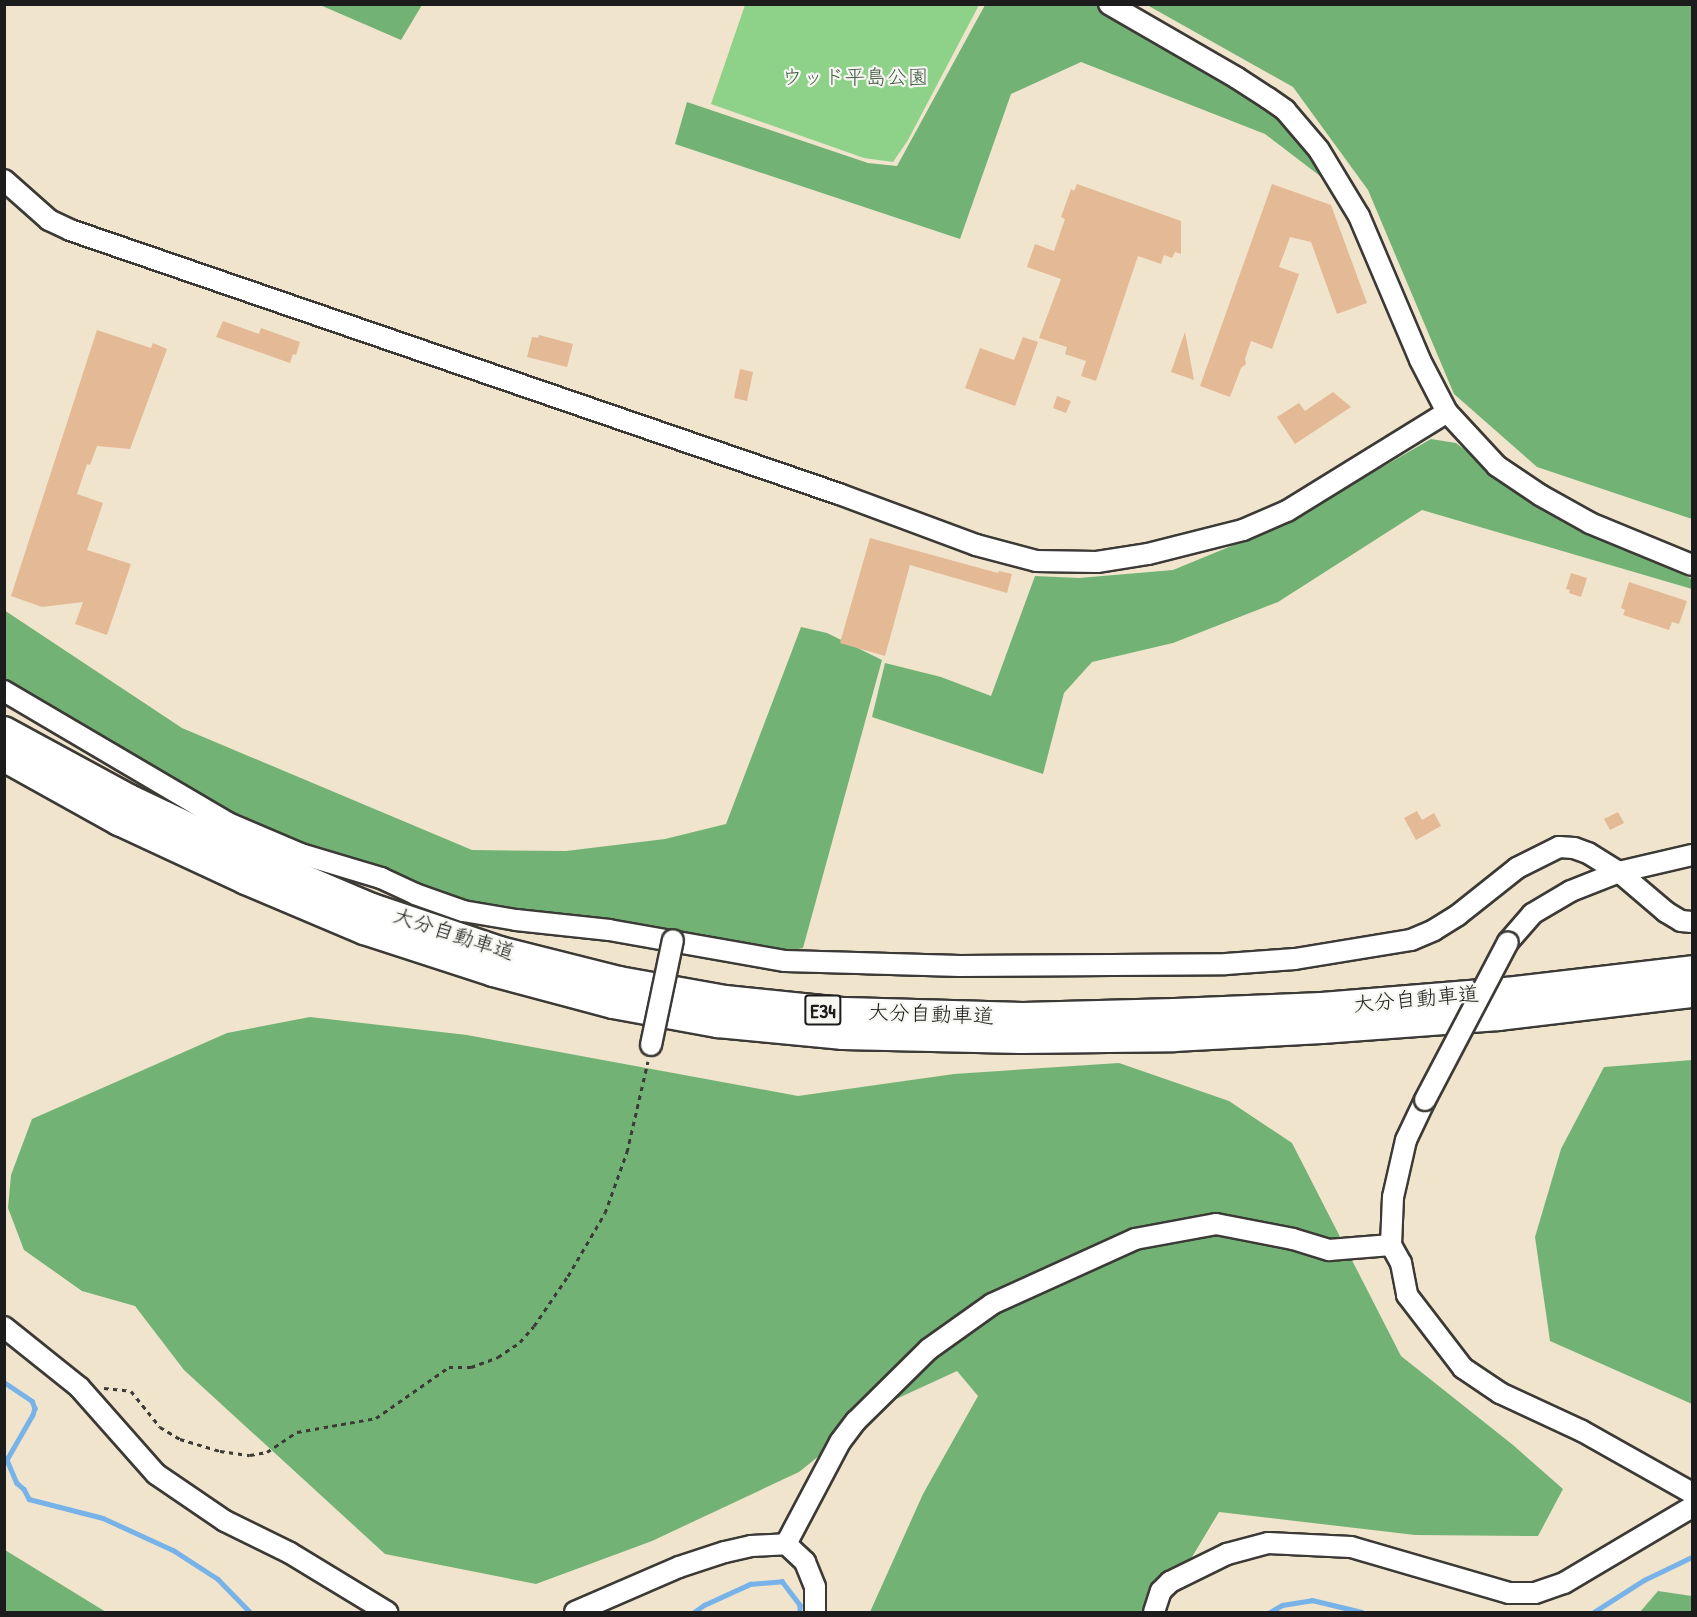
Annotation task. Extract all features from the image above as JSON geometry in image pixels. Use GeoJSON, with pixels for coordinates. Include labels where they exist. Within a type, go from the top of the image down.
{"type":"FeatureCollection","features":[{"type":"Feature","properties":{"kind":"highway","name":"大分自動車道"},"geometry":{"type":"LineString","coordinates":[[4,731],[139,804],[256,859],[372,908],[500,951],[619,981],[725,1000],[868,1013],[1023,1017],[1175,1013],[1322,1006],[1506,992],[1692,970]]}},
{"type":"Feature","properties":{"kind":"highway","name":"大分自動車道"},"geometry":{"type":"LineString","coordinates":[[4,757],[119,821],[246,880],[364,930],[493,972],[614,1004],[717,1023],[843,1035],[1021,1039],[1174,1036],[1322,1029],[1499,1016],[1692,993]]}},
{"type":"Feature","properties":{"kind":"street"},"geometry":{"type":"LineString","coordinates":[[1108,4],[1268,98],[1285,110],[1319,150],[1359,216],[1420,360],[1447,412],[1497,466],[1540,495],[1590,523],[1692,565]]}},
{"type":"Feature","properties":{"kind":"street"},"geometry":{"type":"LineString","coordinates":[[4,180],[49,220],[70,230],[839,494],[976,545],[1036,561],[1097,562],[1148,554],[1243,530],[1287,511],[1447,412]]}},
{"type":"Feature","properties":{"kind":"street"},"geometry":{"type":"LineString","coordinates":[[4,691],[228,823],[301,854],[381,878],[415,894],[463,910],[516,920],[673,940],[785,961],[891,966],[1226,964],[1283,960],[1411,940],[1434,930],[1458,915],[1517,868],[1559,847],[1574,848],[1588,853],[1619,872],[1666,912],[1681,921],[1692,922]]}},
{"type":"Feature","properties":{"kind":"street"},"geometry":{"type":"LineString","coordinates":[[1692,855],[1619,872],[1571,891],[1532,914],[1508,942],[1406,1140],[1393,1197],[1391,1245],[1401,1263],[1407,1296],[1463,1368],[1500,1394],[1582,1431],[1692,1493]]}},
{"type":"Feature","properties":{"kind":"street"},"geometry":{"type":"LineString","coordinates":[[651,1045],[673,940]]}},
{"type":"Feature","properties":{"kind":"street"},"geometry":{"type":"LineString","coordinates":[[786,1544],[840,1442],[856,1421],[929,1349],[992,1304],[1135,1239],[1216,1224],[1293,1239],[1329,1250],[1391,1245]]}},
{"type":"Feature","properties":{"kind":"street"},"geometry":{"type":"LineString","coordinates":[[4,1327],[79,1388],[156,1474],[225,1521],[290,1553],[387,1612]]}},
{"type":"Feature","properties":{"kind":"street"},"geometry":{"type":"LineString","coordinates":[[1154,1612],[1161,1591],[1170,1582],[1227,1554],[1268,1543],[1351,1547],[1509,1593],[1535,1593],[1564,1583],[1692,1507]]}},
{"type":"Feature","properties":{"kind":"street"},"geometry":{"type":"LineString","coordinates":[[575,1612],[679,1568],[725,1552],[751,1546],[786,1544],[805,1562],[815,1587],[815,1612]]}},
{"type":"Feature","properties":{"kind":"path"},"geometry":{"type":"LineString","coordinates":[[79,1388],[131,1391],[160,1427],[180,1439],[220,1451],[250,1455],[267,1452],[297,1432],[376,1419],[449,1367],[471,1367],[498,1357],[520,1342],[534,1326],[568,1276],[605,1213],[627,1152],[651,1045]]}},
{"type":"Feature","properties":{"kind":"green space","name":"ウッド平島公園"},"geometry":{"type":"Polygon","coordinates":[[[745,4],[979,5],[908,140],[893,162],[864,158],[711,104],[745,4]]]}},
{"type":"Feature","properties":{"kind":"green space"},"geometry":{"type":"Polygon","coordinates":[[[320,5],[422,5],[401,40],[320,5]]]}},
{"type":"Feature","properties":{"kind":"green space"},"geometry":{"type":"Polygon","coordinates":[[[985,5],[1099,5],[1283,113],[1337,189],[1265,134],[1081,62],[1011,94],[960,239],[675,144],[687,102],[868,163],[897,166],[985,5]]]}},
{"type":"Feature","properties":{"kind":"green space"},"geometry":{"type":"Polygon","coordinates":[[[1147,5],[1692,5],[1692,519],[1537,467],[1454,394],[1368,190],[1293,87],[1147,5]]]}},
{"type":"Feature","properties":{"kind":"green space"},"geometry":{"type":"Polygon","coordinates":[[[1431,439],[1456,443],[1501,478],[1592,532],[1692,579],[1692,589],[1422,510],[1278,602],[1173,643],[1092,662],[1064,693],[1043,774],[872,717],[885,663],[941,677],[991,696],[1035,576],[1079,578],[1173,570],[1280,526],[1431,439]]]}},
{"type":"Feature","properties":{"kind":"green space"},"geometry":{"type":"Polygon","coordinates":[[[4,610],[182,728],[472,850],[566,851],[665,839],[726,824],[801,627],[827,633],[882,660],[803,948],[787,951],[635,929],[500,914],[331,858],[237,817],[5,683],[4,610]]]}},
{"type":"Feature","properties":{"kind":"green space"},"geometry":{"type":"Polygon","coordinates":[[[310,1017],[467,1035],[798,1096],[954,1074],[1119,1063],[1229,1101],[1292,1143],[1401,1356],[1513,1445],[1563,1489],[1538,1536],[1415,1535],[1219,1512],[1159,1612],[870,1612],[923,1494],[978,1396],[957,1371],[881,1406],[799,1472],[652,1541],[536,1584],[385,1554],[184,1370],[135,1306],[82,1291],[24,1250],[8,1208],[11,1175],[32,1119],[227,1033],[310,1017]]]}},
{"type":"Feature","properties":{"kind":"green space"},"geometry":{"type":"Polygon","coordinates":[[[1692,1060],[1692,1404],[1550,1341],[1535,1237],[1561,1149],[1604,1067],[1692,1060]]]}},
{"type":"Feature","properties":{"kind":"green space"},"geometry":{"type":"Polygon","coordinates":[[[5,1550],[106,1612],[5,1612],[5,1550]]]}},
{"type":"Feature","properties":{"kind":"green space"},"geometry":{"type":"Polygon","coordinates":[[[1658,1591],[1692,1596],[1692,1612],[1640,1612],[1658,1591]]]}},
{"type":"Feature","properties":{"kind":"building"},"geometry":{"type":"Polygon","coordinates":[[[1077,184],[1181,221],[1181,254],[1175,252],[1172,258],[1164,255],[1161,264],[1138,256],[1096,381],[1081,376],[1086,361],[1065,354],[1067,347],[1039,338],[1061,279],[1027,267],[1035,244],[1054,251],[1065,219],[1061,217],[1071,189],[1074,191],[1077,184]]]}},
{"type":"Feature","properties":{"kind":"building"},"geometry":{"type":"Polygon","coordinates":[[[1272,184],[1331,205],[1367,303],[1337,314],[1311,242],[1290,237],[1279,267],[1299,274],[1272,349],[1251,341],[1245,359],[1246,364],[1241,368],[1230,397],[1200,386],[1272,184]]]}},
{"type":"Feature","properties":{"kind":"building"},"geometry":{"type":"Polygon","coordinates":[[[223,321],[259,334],[261,328],[300,342],[296,355],[293,354],[290,363],[216,337],[223,321]]]}},
{"type":"Feature","properties":{"kind":"building"},"geometry":{"type":"Polygon","coordinates":[[[97,330],[151,348],[153,343],[167,349],[130,449],[97,446],[90,465],[87,464],[77,494],[103,503],[87,550],[131,564],[107,635],[75,624],[83,602],[42,607],[11,596],[97,330]]]}},
{"type":"Feature","properties":{"kind":"building"},"geometry":{"type":"Polygon","coordinates":[[[1185,332],[1194,380],[1171,372],[1185,332]]]}},
{"type":"Feature","properties":{"kind":"building"},"geometry":{"type":"Polygon","coordinates":[[[539,335],[573,344],[567,367],[527,357],[532,337],[538,338],[539,335]]]}},
{"type":"Feature","properties":{"kind":"building"},"geometry":{"type":"Polygon","coordinates":[[[1023,337],[1038,342],[1015,406],[965,388],[980,348],[1014,360],[1023,337]]]}},
{"type":"Feature","properties":{"kind":"building"},"geometry":{"type":"Polygon","coordinates":[[[740,369],[753,372],[747,401],[734,398],[740,369]]]}},
{"type":"Feature","properties":{"kind":"building"},"geometry":{"type":"Polygon","coordinates":[[[1333,392],[1351,407],[1295,444],[1277,417],[1299,403],[1305,411],[1333,392]]]}},
{"type":"Feature","properties":{"kind":"building"},"geometry":{"type":"Polygon","coordinates":[[[1057,396],[1071,401],[1066,413],[1053,408],[1057,396]]]}},
{"type":"Feature","properties":{"kind":"building"},"geometry":{"type":"Polygon","coordinates":[[[870,538],[998,573],[999,571],[1012,574],[1007,593],[910,565],[885,656],[840,643],[870,538]]]}},
{"type":"Feature","properties":{"kind":"building"},"geometry":{"type":"Polygon","coordinates":[[[1571,573],[1587,578],[1581,597],[1569,593],[1570,590],[1566,589],[1571,573]]]}},
{"type":"Feature","properties":{"kind":"building"},"geometry":{"type":"Polygon","coordinates":[[[1629,582],[1687,601],[1679,624],[1672,622],[1669,630],[1623,615],[1625,610],[1621,608],[1629,582]]]}},
{"type":"Feature","properties":{"kind":"building"},"geometry":{"type":"Polygon","coordinates":[[[1417,811],[1422,820],[1434,813],[1441,826],[1416,840],[1404,818],[1417,811]]]}},
{"type":"Feature","properties":{"kind":"building"},"geometry":{"type":"Polygon","coordinates":[[[1618,812],[1624,823],[1610,830],[1604,819],[1618,812]]]}},
{"type":"Feature","properties":{"kind":"waterway"},"geometry":{"type":"LineString","coordinates":[[4,1382],[32,1401],[35,1408],[7,1460],[17,1483],[24,1489],[29,1499],[103,1518],[173,1550],[218,1579],[250,1612]]}},
{"type":"Feature","properties":{"kind":"waterway"},"geometry":{"type":"LineString","coordinates":[[1594,1612],[1644,1580],[1692,1557]]}},
{"type":"Feature","properties":{"kind":"waterway"},"geometry":{"type":"LineString","coordinates":[[694,1612],[750,1584],[782,1581],[800,1605],[800,1612]]}},
{"type":"Feature","properties":{"kind":"waterway"},"geometry":{"type":"LineString","coordinates":[[1270,1612],[1282,1605],[1312,1600],[1362,1612]]}}]}
